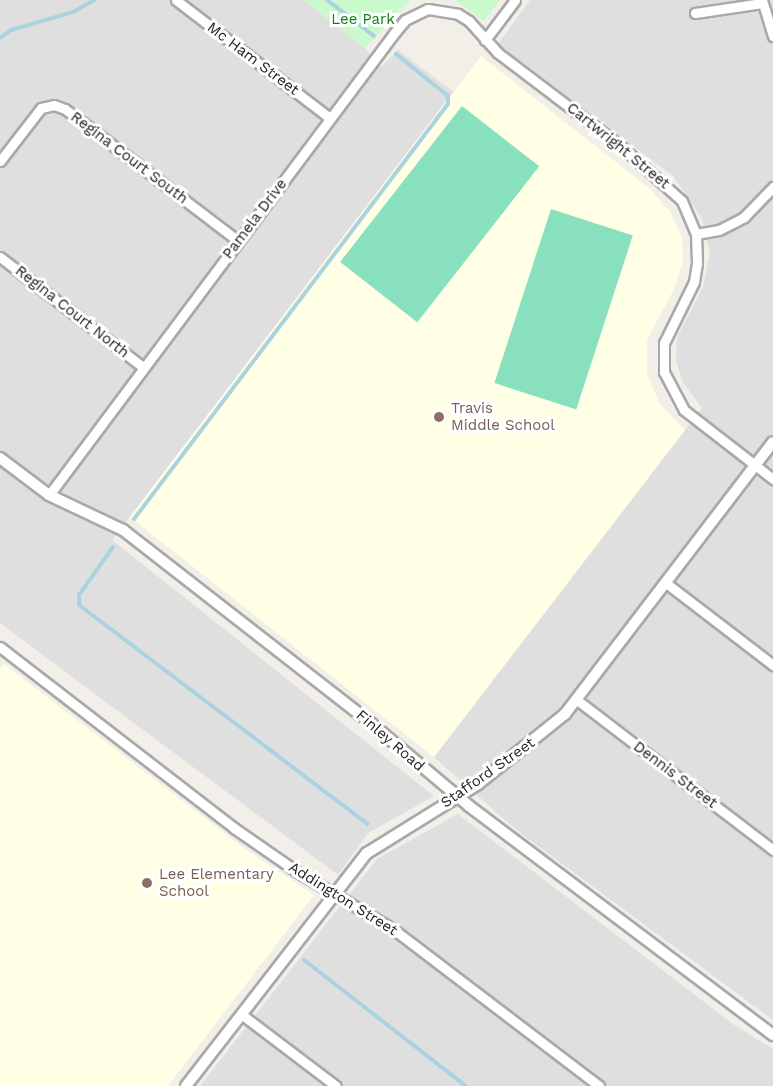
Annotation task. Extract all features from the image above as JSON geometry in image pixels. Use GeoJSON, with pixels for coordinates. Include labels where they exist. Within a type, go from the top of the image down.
{"type":"FeatureCollection","features":[{"type":"Feature","properties":{"kind":"street","name":"Mc Ham Street"},"geometry":{"type":"LineString","coordinates":[[176,0],[330,118]]}},
{"type":"Feature","properties":{"kind":"street"},"geometry":{"type":"LineString","coordinates":[[485,40],[514,0]]}},
{"type":"Feature","properties":{"kind":"street"},"geometry":{"type":"LineString","coordinates":[[695,13],[762,2],[773,36]]}},
{"type":"Feature","properties":{"kind":"street","name":"Pamela Drive"},"geometry":{"type":"LineString","coordinates":[[49,495],[395,32],[418,12],[442,9],[458,14],[485,40]]}},
{"type":"Feature","properties":{"kind":"street","name":"Cartwright Street"},"geometry":{"type":"LineString","coordinates":[[485,40],[670,187],[688,210],[696,234],[694,282],[664,343],[664,372],[684,410],[773,479]]}},
{"type":"Feature","properties":{"kind":"street","name":"Regina Court South"},"geometry":{"type":"LineString","coordinates":[[0,161],[42,108],[54,105],[65,109],[238,241]]}},
{"type":"Feature","properties":{"kind":"street"},"geometry":{"type":"LineString","coordinates":[[696,234],[719,230],[744,218],[773,187]]}},
{"type":"Feature","properties":{"kind":"street","name":"Regina Court North"},"geometry":{"type":"LineString","coordinates":[[0,257],[143,368]]}},
{"type":"Feature","properties":{"kind":"street","name":"Stafford Street"},"geometry":{"type":"LineString","coordinates":[[186,1086],[376,843],[458,796],[529,746],[577,700],[773,442]]}},
{"type":"Feature","properties":{"kind":"street","name":"Finley Road"},"geometry":{"type":"LineString","coordinates":[[0,458],[49,495],[123,530],[361,715],[458,796],[773,1035]]}},
{"type":"Feature","properties":{"kind":"street"},"geometry":{"type":"LineString","coordinates":[[666,583],[773,665]]}},
{"type":"Feature","properties":{"kind":"street","name":"Addington Street"},"geometry":{"type":"LineString","coordinates":[[0,648],[234,828],[404,937],[599,1086]]}},
{"type":"Feature","properties":{"kind":"street","name":"Dennis Street"},"geometry":{"type":"LineString","coordinates":[[577,700],[773,849]]}},
{"type":"Feature","properties":{"kind":"street"},"geometry":{"type":"LineString","coordinates":[[241,1014],[336,1086]]}},
{"type":"Feature","properties":{"kind":"shaded area"},"geometry":{"type":"Polygon","coordinates":[[[0,0],[304,0],[365,48],[381,67],[398,50],[453,92],[112,540],[434,796],[368,833],[338,875],[0,623],[0,0]]]}},
{"type":"Feature","properties":{"kind":"shaded area"},"geometry":{"type":"Polygon","coordinates":[[[530,0],[773,0],[773,1020],[515,829],[434,757],[702,408],[682,381],[676,360],[677,337],[703,287],[710,253],[701,217],[673,176],[498,44],[530,0]]]}},
{"type":"Feature","properties":{"kind":"shaded area","name":"Travis Middle School"},"geometry":{"type":"Polygon","coordinates":[[[481,56],[650,189],[670,212],[682,237],[683,262],[674,289],[647,340],[647,373],[659,403],[685,430],[434,757],[130,517],[481,56]]]}},
{"type":"Feature","properties":{"kind":"shaded area","name":"Lee Elementary School"},"geometry":{"type":"Polygon","coordinates":[[[4,664],[244,848],[314,895],[168,1086],[0,1086],[0,669],[4,664]]]}},
{"type":"Feature","properties":{"kind":"shaded area"},"geometry":{"type":"Polygon","coordinates":[[[458,814],[733,1024],[773,1049],[773,1086],[200,1086],[377,859],[458,814]]]}},
{"type":"Feature","properties":{"kind":"green space","name":"Lee Park"},"geometry":{"type":"Polygon","coordinates":[[[304,0],[410,0],[365,48],[304,0]]]}},
{"type":"Feature","properties":{"kind":"green space"},"geometry":{"type":"Polygon","coordinates":[[[455,0],[500,0],[484,21],[455,0]]]}},
{"type":"Feature","properties":{"kind":"green space"},"geometry":{"type":"Polygon","coordinates":[[[462,106],[539,166],[417,322],[340,262],[462,106]]]}},
{"type":"Feature","properties":{"kind":"green space"},"geometry":{"type":"Polygon","coordinates":[[[551,209],[633,236],[576,410],[494,383],[551,209]]]}},
{"type":"Feature","properties":{"kind":"waterway"},"geometry":{"type":"LineString","coordinates":[[0,38],[11,30],[73,12],[95,0]]}},
{"type":"Feature","properties":{"kind":"waterway"},"geometry":{"type":"LineString","coordinates":[[327,0],[374,36]]}},
{"type":"Feature","properties":{"kind":"waterway"},"geometry":{"type":"LineString","coordinates":[[134,519],[448,104],[448,96],[396,54]]}},
{"type":"Feature","properties":{"kind":"waterway"},"geometry":{"type":"LineString","coordinates":[[113,547],[79,595],[79,605],[367,824]]}},
{"type":"Feature","properties":{"kind":"waterway"},"geometry":{"type":"LineString","coordinates":[[304,960],[466,1086]]}},
{"type":"Feature","properties":{"kind":"place","name":"Travis Middle School"},"geometry":{"type":"Point","coordinates":[439,417]}},
{"type":"Feature","properties":{"kind":"place","name":"Lee Elementary School"},"geometry":{"type":"Point","coordinates":[147,883]}}]}
